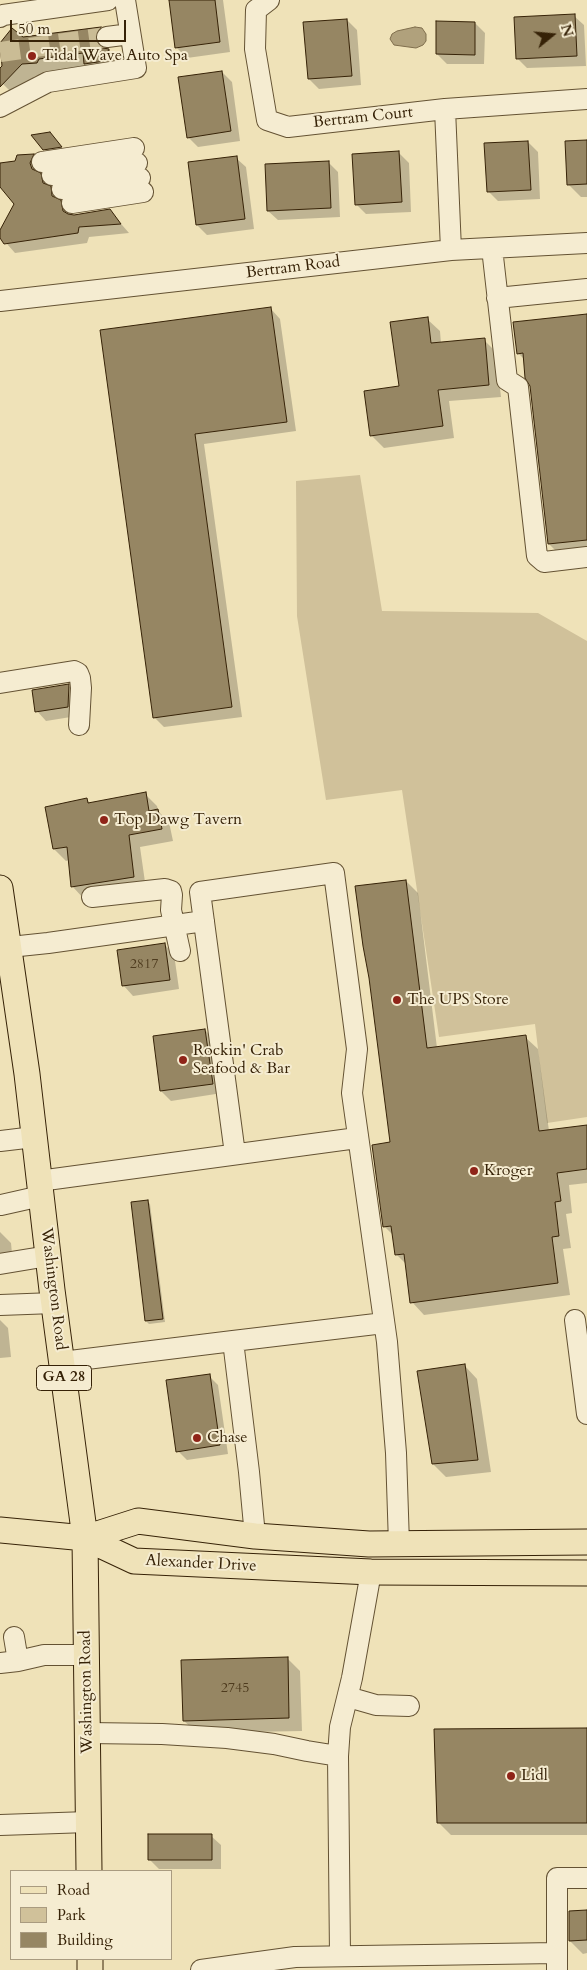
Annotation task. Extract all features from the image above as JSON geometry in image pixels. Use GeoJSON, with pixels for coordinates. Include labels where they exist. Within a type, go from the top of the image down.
{"type":"FeatureCollection","features":[{"type":"Feature","properties":{"kind":"main road","name":"Washington Road"},"geometry":{"type":"LineString","coordinates":[[0,888],[4,947],[34,1137],[85,1538],[89,1870]]}},
{"type":"Feature","properties":{"kind":"main road","name":"Alexander Drive"},"geometry":{"type":"LineString","coordinates":[[85,1538],[138,1521],[255,1536],[368,1544],[587,1542]]}},
{"type":"Feature","properties":{"kind":"main road"},"geometry":{"type":"LineString","coordinates":[[0,1530],[85,1538]]}},
{"type":"Feature","properties":{"kind":"main road","name":"Alexander Drive"},"geometry":{"type":"LineString","coordinates":[[85,1538],[134,1561],[371,1572],[587,1573]]}},
{"type":"Feature","properties":{"kind":"street"},"geometry":{"type":"LineString","coordinates":[[0,17],[108,0]]}},
{"type":"Feature","properties":{"kind":"street"},"geometry":{"type":"LineString","coordinates":[[0,107],[48,82],[136,68],[125,0]]}},
{"type":"Feature","properties":{"kind":"street","name":"Bertram Court"},"geometry":{"type":"LineString","coordinates":[[269,0],[256,10],[255,49],[267,120],[288,127],[446,109],[587,99]]}},
{"type":"Feature","properties":{"kind":"street"},"geometry":{"type":"LineString","coordinates":[[107,38],[130,34]]}},
{"type":"Feature","properties":{"kind":"street"},"geometry":{"type":"LineString","coordinates":[[446,109],[451,250]]}},
{"type":"Feature","properties":{"kind":"street"},"geometry":{"type":"LineString","coordinates":[[138,170],[84,210],[57,182],[138,170]]}},
{"type":"Feature","properties":{"kind":"street","name":"Bertram Road"},"geometry":{"type":"LineString","coordinates":[[0,301],[451,250],[587,243]]}},
{"type":"Feature","properties":{"kind":"street"},"geometry":{"type":"LineString","coordinates":[[492,248],[507,380],[518,387],[537,556],[544,562],[587,557]]}},
{"type":"Feature","properties":{"kind":"street"},"geometry":{"type":"LineString","coordinates":[[498,298],[587,289]]}},
{"type":"Feature","properties":{"kind":"street"},"geometry":{"type":"LineString","coordinates":[[0,683],[74,671],[78,673],[81,688],[79,725]]}},
{"type":"Feature","properties":{"kind":"street"},"geometry":{"type":"LineString","coordinates":[[235,1154],[200,892],[334,873],[358,1049],[352,1093],[384,1323],[396,1454],[399,1544]]}},
{"type":"Feature","properties":{"kind":"street"},"geometry":{"type":"LineString","coordinates":[[92,897],[168,889],[172,895],[171,910],[180,951]]}},
{"type":"Feature","properties":{"kind":"street"},"geometry":{"type":"LineString","coordinates":[[4,947],[48,943],[204,921]]}},
{"type":"Feature","properties":{"kind":"street"},"geometry":{"type":"LineString","coordinates":[[0,1141],[34,1137]]}},
{"type":"Feature","properties":{"kind":"street"},"geometry":{"type":"LineString","coordinates":[[1,1205],[40,1188],[235,1154],[357,1138]]}},
{"type":"Feature","properties":{"kind":"street"},"geometry":{"type":"LineString","coordinates":[[0,1264],[48,1256]]}},
{"type":"Feature","properties":{"kind":"street"},"geometry":{"type":"LineString","coordinates":[[0,1305],[54,1303]]}},
{"type":"Feature","properties":{"kind":"street"},"geometry":{"type":"LineString","coordinates":[[575,1320],[587,1414]]}},
{"type":"Feature","properties":{"kind":"street"},"geometry":{"type":"LineString","coordinates":[[62,1362],[384,1323]]}},
{"type":"Feature","properties":{"kind":"street"},"geometry":{"type":"LineString","coordinates":[[233,1341],[255,1536]]}},
{"type":"Feature","properties":{"kind":"street"},"geometry":{"type":"LineString","coordinates":[[340,1956],[338,1756],[340,1727],[348,1697],[371,1572]]}},
{"type":"Feature","properties":{"kind":"street"},"geometry":{"type":"LineString","coordinates":[[14,1638],[9,1662],[44,1655],[86,1656]]}},
{"type":"Feature","properties":{"kind":"street"},"geometry":{"type":"LineString","coordinates":[[348,1697],[376,1705],[409,1706]]}},
{"type":"Feature","properties":{"kind":"street"},"geometry":{"type":"LineString","coordinates":[[88,1732],[227,1738],[274,1744],[338,1756]]}},
{"type":"Feature","properties":{"kind":"street"},"geometry":{"type":"LineString","coordinates":[[0,1825],[88,1822]]}},
{"type":"Feature","properties":{"kind":"street"},"geometry":{"type":"LineString","coordinates":[[201,1970],[295,1964],[340,1956],[557,1961],[557,1878],[587,1878]]}},
{"type":"Feature","properties":{"kind":"green space"},"geometry":{"type":"Polygon","coordinates":[[[360,475],[382,611],[538,613],[587,641],[587,1117],[547,1123],[535,1024],[439,1037],[402,790],[326,800],[297,616],[296,481],[360,475]]]}},
{"type":"Feature","properties":{"kind":"shaded area"},"geometry":{"type":"Polygon","coordinates":[[[415,27],[422,28],[426,34],[426,41],[423,45],[416,48],[394,45],[390,39],[392,34],[397,31],[415,27]]]}},
{"type":"Feature","properties":{"kind":"building"},"geometry":{"type":"Polygon","coordinates":[[[169,0],[215,0],[220,42],[175,48],[169,0]]]}},
{"type":"Feature","properties":{"kind":"building"},"geometry":{"type":"Polygon","coordinates":[[[575,14],[577,56],[516,59],[514,17],[575,14]]]}},
{"type":"Feature","properties":{"kind":"building"},"geometry":{"type":"Polygon","coordinates":[[[347,19],[352,76],[308,79],[303,22],[347,19]]]}},
{"type":"Feature","properties":{"kind":"building"},"geometry":{"type":"Polygon","coordinates":[[[436,21],[475,22],[475,55],[436,54],[436,21]]]}},
{"type":"Feature","properties":{"kind":"building","name":"Tidal Wave Auto Spa"},"geometry":{"type":"Polygon","coordinates":[[[101,27],[96,32],[95,38],[98,45],[109,49],[109,51],[104,52],[105,61],[84,64],[83,53],[39,59],[37,63],[22,64],[0,87],[0,68],[2,66],[0,43],[12,28],[23,37],[101,27]]]}},
{"type":"Feature","properties":{"kind":"building"},"geometry":{"type":"Polygon","coordinates":[[[222,71],[231,131],[187,138],[178,77],[222,71]]]}},
{"type":"Feature","properties":{"kind":"building"},"geometry":{"type":"Polygon","coordinates":[[[50,132],[62,147],[43,150],[31,135],[50,132]]]}},
{"type":"Feature","properties":{"kind":"building"},"geometry":{"type":"Polygon","coordinates":[[[587,140],[587,184],[567,185],[565,141],[587,140]]]}},
{"type":"Feature","properties":{"kind":"building"},"geometry":{"type":"Polygon","coordinates":[[[528,141],[531,190],[487,192],[484,143],[528,141]]]}},
{"type":"Feature","properties":{"kind":"building"},"geometry":{"type":"Polygon","coordinates":[[[399,151],[402,202],[355,205],[352,154],[399,151]]]}},
{"type":"Feature","properties":{"kind":"building"},"geometry":{"type":"Polygon","coordinates":[[[34,154],[30,163],[32,169],[41,173],[43,183],[51,186],[52,196],[61,200],[63,211],[74,215],[110,209],[121,224],[79,227],[78,233],[4,244],[0,238],[0,230],[14,204],[0,187],[0,163],[15,161],[17,155],[34,154]]]}},
{"type":"Feature","properties":{"kind":"building"},"geometry":{"type":"Polygon","coordinates":[[[237,156],[245,219],[196,225],[188,162],[237,156]]]}},
{"type":"Feature","properties":{"kind":"building"},"geometry":{"type":"Polygon","coordinates":[[[329,161],[331,208],[267,211],[265,164],[329,161]]]}},
{"type":"Feature","properties":{"kind":"building"},"geometry":{"type":"Polygon","coordinates":[[[271,307],[287,422],[195,434],[232,707],[153,718],[100,330],[271,307]]]}},
{"type":"Feature","properties":{"kind":"building"},"geometry":{"type":"Polygon","coordinates":[[[587,314],[587,540],[548,544],[530,386],[525,378],[523,353],[517,354],[513,322],[587,314]]]}},
{"type":"Feature","properties":{"kind":"building"},"geometry":{"type":"Polygon","coordinates":[[[428,317],[431,343],[485,338],[489,385],[438,390],[443,426],[370,436],[364,391],[399,386],[390,322],[428,317]]]}},
{"type":"Feature","properties":{"kind":"building"},"geometry":{"type":"Polygon","coordinates":[[[69,684],[68,707],[35,712],[32,690],[69,684]]]}},
{"type":"Feature","properties":{"kind":"building","name":"Top Dawg Tavern"},"geometry":{"type":"Polygon","coordinates":[[[146,792],[149,811],[158,809],[162,829],[129,835],[134,877],[71,887],[67,847],[53,849],[45,807],[87,798],[88,803],[146,792]]]}},
{"type":"Feature","properties":{"kind":"building","name":"Kroger"},"geometry":{"type":"Polygon","coordinates":[[[406,880],[427,1048],[526,1035],[539,1131],[587,1125],[587,1169],[557,1173],[561,1201],[555,1202],[559,1236],[552,1237],[558,1283],[410,1303],[404,1254],[395,1255],[391,1226],[383,1227],[372,1145],[390,1142],[355,886],[406,880]]]}},
{"type":"Feature","properties":{"kind":"building"},"geometry":{"type":"Polygon","coordinates":[[[165,943],[170,980],[122,986],[117,950],[165,943]]]}},
{"type":"Feature","properties":{"kind":"building","name":"Rockin' Crab Seafood & Bar"},"geometry":{"type":"Polygon","coordinates":[[[205,1029],[213,1084],[160,1091],[153,1036],[205,1029]]]}},
{"type":"Feature","properties":{"kind":"building"},"geometry":{"type":"Polygon","coordinates":[[[148,1200],[163,1319],[145,1321],[131,1202],[148,1200]]]}},
{"type":"Feature","properties":{"kind":"building"},"geometry":{"type":"Polygon","coordinates":[[[465,1364],[478,1460],[432,1464],[417,1371],[465,1364]]]}},
{"type":"Feature","properties":{"kind":"building"},"geometry":{"type":"Polygon","coordinates":[[[210,1374],[220,1445],[176,1452],[166,1380],[210,1374]]]}},
{"type":"Feature","properties":{"kind":"building"},"geometry":{"type":"Polygon","coordinates":[[[288,1657],[289,1718],[183,1721],[181,1660],[288,1657]]]}},
{"type":"Feature","properties":{"kind":"building","name":"Lidl"},"geometry":{"type":"Polygon","coordinates":[[[587,1728],[587,1823],[437,1823],[434,1729],[587,1728]]]}},
{"type":"Feature","properties":{"kind":"building"},"geometry":{"type":"Polygon","coordinates":[[[148,1834],[212,1834],[212,1860],[148,1860],[148,1834]]]}},
{"type":"Feature","properties":{"kind":"building"},"geometry":{"type":"Polygon","coordinates":[[[587,1910],[587,1940],[569,1941],[569,1911],[587,1910]]]}},
{"type":"Feature","properties":{"kind":"tunnel"},"geometry":{"type":"LineString","coordinates":[[0,52],[107,37]]}},
{"type":"Feature","properties":{"kind":"place","name":"Tidal Wave Auto Spa"},"geometry":{"type":"Point","coordinates":[32,56]}},
{"type":"Feature","properties":{"kind":"place","name":"Top Dawg Tavern"},"geometry":{"type":"Point","coordinates":[104,820]}},
{"type":"Feature","properties":{"kind":"place","name":"The UPS Store"},"geometry":{"type":"Point","coordinates":[397,1000]}},
{"type":"Feature","properties":{"kind":"place","name":"Rockin' Crab Seafood & Bar"},"geometry":{"type":"Point","coordinates":[183,1060]}},
{"type":"Feature","properties":{"kind":"place","name":"Kroger"},"geometry":{"type":"Point","coordinates":[474,1171]}},
{"type":"Feature","properties":{"kind":"place","name":"Chase"},"geometry":{"type":"Point","coordinates":[197,1438]}},
{"type":"Feature","properties":{"kind":"place","name":"Lidl"},"geometry":{"type":"Point","coordinates":[511,1776]}}]}
